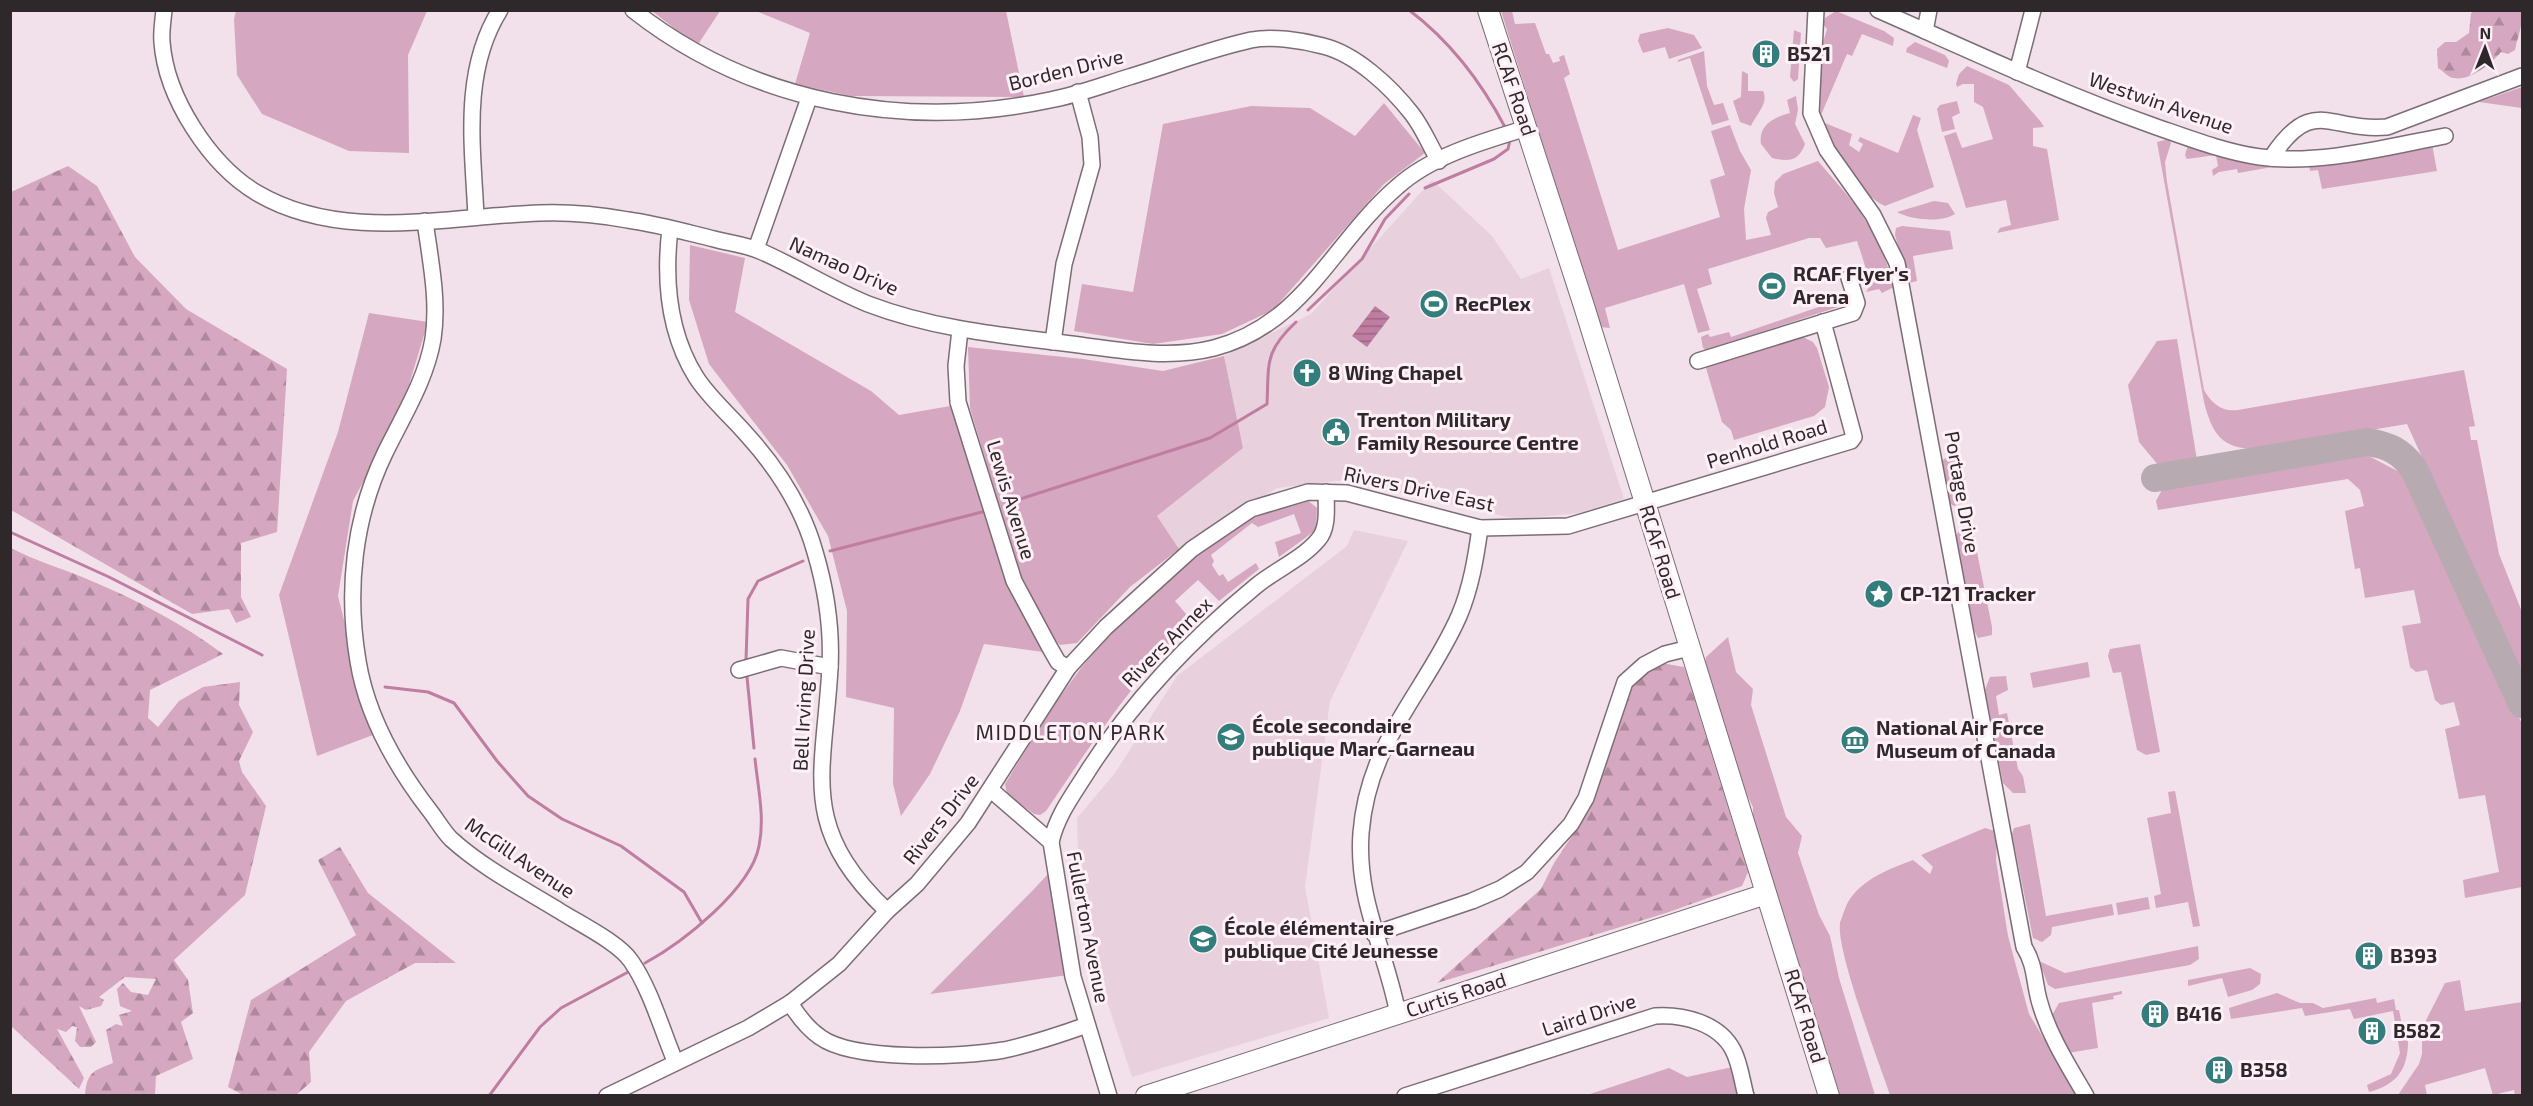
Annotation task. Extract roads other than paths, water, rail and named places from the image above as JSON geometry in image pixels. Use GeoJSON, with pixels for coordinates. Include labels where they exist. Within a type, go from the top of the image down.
{"type":"FeatureCollection","features":[{"type":"Feature","properties":{"kind":"main road","name":"RCAF Road"},"geometry":{"type":"LineString","coordinates":[[1488,10],[1515,132],[1645,502],[1829,1095]]}},
{"type":"Feature","properties":{"kind":"main road","name":"Curtis Road"},"geometry":{"type":"LineString","coordinates":[[1146,1095],[1767,894]]}},
{"type":"Feature","properties":{"kind":"street","name":"Namao Drive"},"geometry":{"type":"LineString","coordinates":[[164,10],[162,43],[169,74],[198,137],[222,164],[255,192],[322,219],[361,222],[425,221],[545,213],[626,219],[756,249],[866,303],[960,330],[1161,354],[1212,348],[1251,336],[1292,306],[1378,205],[1399,184],[1419,170],[1439,161],[1515,132]]}},
{"type":"Feature","properties":{"kind":"street"},"geometry":{"type":"LineString","coordinates":[[476,217],[473,87],[485,41],[500,10]]}},
{"type":"Feature","properties":{"kind":"street","name":"Borden Drive"},"geometry":{"type":"LineString","coordinates":[[633,10],[662,33],[730,69],[809,98],[912,114],[973,112],[1051,100],[1253,40],[1297,40],[1326,46],[1353,60],[1379,80],[1413,114],[1439,161]]}},
{"type":"Feature","properties":{"kind":"street","name":"Portage Drive"},"geometry":{"type":"LineString","coordinates":[[1816,10],[1811,113],[1827,150],[1873,215],[1897,263],[2024,947],[2033,960],[2038,1000],[2049,1028],[2086,1095]]}},
{"type":"Feature","properties":{"kind":"street","name":"Westwin Avenue"},"geometry":{"type":"LineString","coordinates":[[1878,10],[2017,72],[2193,140],[2271,158],[2298,159],[2445,136]]}},
{"type":"Feature","properties":{"kind":"street"},"geometry":{"type":"LineString","coordinates":[[1925,31],[1929,10]]}},
{"type":"Feature","properties":{"kind":"street"},"geometry":{"type":"LineString","coordinates":[[2017,72],[2033,10]]}},
{"type":"Feature","properties":{"kind":"street"},"geometry":{"type":"LineString","coordinates":[[2271,158],[2291,130],[2301,123],[2330,120],[2369,127],[2387,127],[2523,76]]}},
{"type":"Feature","properties":{"kind":"street"},"geometry":{"type":"LineString","coordinates":[[1053,342],[1064,264],[1092,165],[1090,137],[1078,92]]}},
{"type":"Feature","properties":{"kind":"street"},"geometry":{"type":"LineString","coordinates":[[756,249],[809,98]]}},
{"type":"Feature","properties":{"kind":"street","name":"McGill Avenue"},"geometry":{"type":"LineString","coordinates":[[425,221],[435,311],[433,340],[422,379],[383,456],[363,511],[356,540],[352,590],[354,631],[358,663],[369,702],[381,735],[400,771],[450,838],[499,874],[610,943],[630,959],[675,1061]]}},
{"type":"Feature","properties":{"kind":"street","name":"Bell Irving Drive"},"geometry":{"type":"LineString","coordinates":[[670,229],[667,251],[668,304],[678,341],[697,378],[767,459],[800,514],[815,550],[825,593],[830,667],[820,761],[823,804],[828,828],[855,874],[887,911]]}},
{"type":"Feature","properties":{"kind":"street"},"geometry":{"type":"LineString","coordinates":[[1698,361],[1847,316],[1856,308],[1849,278]]}},
{"type":"Feature","properties":{"kind":"street","name":"Penhold Road"},"geometry":{"type":"LineString","coordinates":[[1645,502],[1851,441],[1854,437],[1823,322]]}},
{"type":"Feature","properties":{"kind":"street","name":"Lewis Avenue"},"geometry":{"type":"LineString","coordinates":[[960,330],[956,366],[958,402],[1011,570],[1058,662],[1068,668]]}},
{"type":"Feature","properties":{"kind":"street","name":"Rivers Drive"},"geometry":{"type":"LineString","coordinates":[[607,1095],[747,1028],[790,1003],[839,964],[943,854],[991,790],[1068,668],[1122,612],[1210,535],[1251,509],[1270,501],[1308,492],[1326,492]]}},
{"type":"Feature","properties":{"kind":"street","name":"Rivers Drive East"},"geometry":{"type":"LineString","coordinates":[[1326,492],[1361,496],[1480,528],[1568,526],[1645,502]]}},
{"type":"Feature","properties":{"kind":"street","name":"Rivers Annex"},"geometry":{"type":"LineString","coordinates":[[1051,842],[1058,817],[1125,715],[1153,682],[1196,638],[1257,585],[1318,540],[1326,520],[1326,492]]}},
{"type":"Feature","properties":{"kind":"street"},"geometry":{"type":"LineString","coordinates":[[1398,1014],[1365,903],[1361,871],[1361,834],[1365,805],[1387,739],[1460,613],[1475,564],[1480,528]]}},
{"type":"Feature","properties":{"kind":"street"},"geometry":{"type":"LineString","coordinates":[[1374,934],[1472,901],[1500,889],[1527,872],[1571,824],[1586,798],[1625,682],[1644,665],[1665,654],[1689,648]]}},
{"type":"Feature","properties":{"kind":"street"},"geometry":{"type":"LineString","coordinates":[[739,670],[781,658],[830,667]]}},
{"type":"Feature","properties":{"kind":"street","name":"Fullerton Avenue"},"geometry":{"type":"LineString","coordinates":[[991,790],[1051,842],[1073,977],[1109,1095]]}},
{"type":"Feature","properties":{"kind":"street"},"geometry":{"type":"LineString","coordinates":[[790,1003],[801,1021],[821,1038],[840,1047],[873,1053],[944,1056],[1001,1050],[1032,1044],[1087,1025]]}},
{"type":"Feature","properties":{"kind":"street","name":"Laird Drive"},"geometry":{"type":"LineString","coordinates":[[1405,1095],[1655,1016],[1673,1015],[1707,1024],[1733,1049],[1746,1095]]}},
{"type":"Feature","properties":{"kind":"waterway"},"geometry":{"type":"LineString","coordinates":[[1409,10],[1438,35],[1464,64],[1476,79],[1506,129]]}},
{"type":"Feature","properties":{"kind":"waterway"},"geometry":{"type":"LineString","coordinates":[[1425,188],[1494,159],[1508,149],[1510,140]]}},
{"type":"Feature","properties":{"kind":"waterway"},"geometry":{"type":"LineString","coordinates":[[1308,310],[1362,259],[1385,219],[1409,194]]}},
{"type":"Feature","properties":{"kind":"waterway"},"geometry":{"type":"LineString","coordinates":[[1011,502],[1210,438],[1267,404],[1269,368],[1273,350],[1296,322]]}},
{"type":"Feature","properties":{"kind":"waterway"},"geometry":{"type":"LineString","coordinates":[[830,551],[982,512]]}},
{"type":"Feature","properties":{"kind":"waterway"},"geometry":{"type":"LineString","coordinates":[[10,532],[109,577],[262,655]]}},
{"type":"Feature","properties":{"kind":"waterway"},"geometry":{"type":"LineString","coordinates":[[746,660],[748,599],[758,581],[803,561]]}},
{"type":"Feature","properties":{"kind":"waterway"},"geometry":{"type":"LineString","coordinates":[[747,677],[754,748]]}},
{"type":"Feature","properties":{"kind":"waterway"},"geometry":{"type":"LineString","coordinates":[[385,687],[428,692],[454,703],[497,761],[528,796],[562,819],[621,846],[684,892],[702,923]]}},
{"type":"Feature","properties":{"kind":"waterway"},"geometry":{"type":"LineString","coordinates":[[645,963],[695,929],[713,913],[743,880],[753,863],[761,835],[755,759]]}},
{"type":"Feature","properties":{"kind":"waterway"},"geometry":{"type":"LineString","coordinates":[[489,1096],[540,1027],[561,1008],[630,971]]}},
{"type":"Feature","properties":{"kind":"place","name":"B521"},"geometry":{"type":"Point","coordinates":[1766,54]}},
{"type":"Feature","properties":{"kind":"place","name":"RCAF Flyer's Arena"},"geometry":{"type":"Point","coordinates":[1772,286]}},
{"type":"Feature","properties":{"kind":"place","name":"RecPlex"},"geometry":{"type":"Point","coordinates":[1434,304]}},
{"type":"Feature","properties":{"kind":"place","name":"8 Wing Chapel"},"geometry":{"type":"Point","coordinates":[1307,373]}},
{"type":"Feature","properties":{"kind":"place","name":"Trenton Military Family Resource Centre"},"geometry":{"type":"Point","coordinates":[1336,432]}},
{"type":"Feature","properties":{"kind":"place","name":"CP-121 Tracker"},"geometry":{"type":"Point","coordinates":[1879,594]}},
{"type":"Feature","properties":{"kind":"place","name":"École secondaire publique Marc-Garneau"},"geometry":{"type":"Point","coordinates":[1231,737]}},
{"type":"Feature","properties":{"kind":"place","name":"National Air Force Museum of Canada"},"geometry":{"type":"Point","coordinates":[1855,740]}},
{"type":"Feature","properties":{"kind":"place","name":"École élémentaire publique Cité Jeunesse"},"geometry":{"type":"Point","coordinates":[1203,939]}},
{"type":"Feature","properties":{"kind":"place","name":"B393"},"geometry":{"type":"Point","coordinates":[2369,956]}},
{"type":"Feature","properties":{"kind":"place","name":"B416"},"geometry":{"type":"Point","coordinates":[2155,1014]}},
{"type":"Feature","properties":{"kind":"place","name":"B582"},"geometry":{"type":"Point","coordinates":[2372,1031]}},
{"type":"Feature","properties":{"kind":"place","name":"B358"},"geometry":{"type":"Point","coordinates":[2219,1070]}},
{"type":"Feature","properties":{"kind":"district","name":"MIDDLETON PARK"},"geometry":{"type":"Point","coordinates":[1071,733]}}]}
